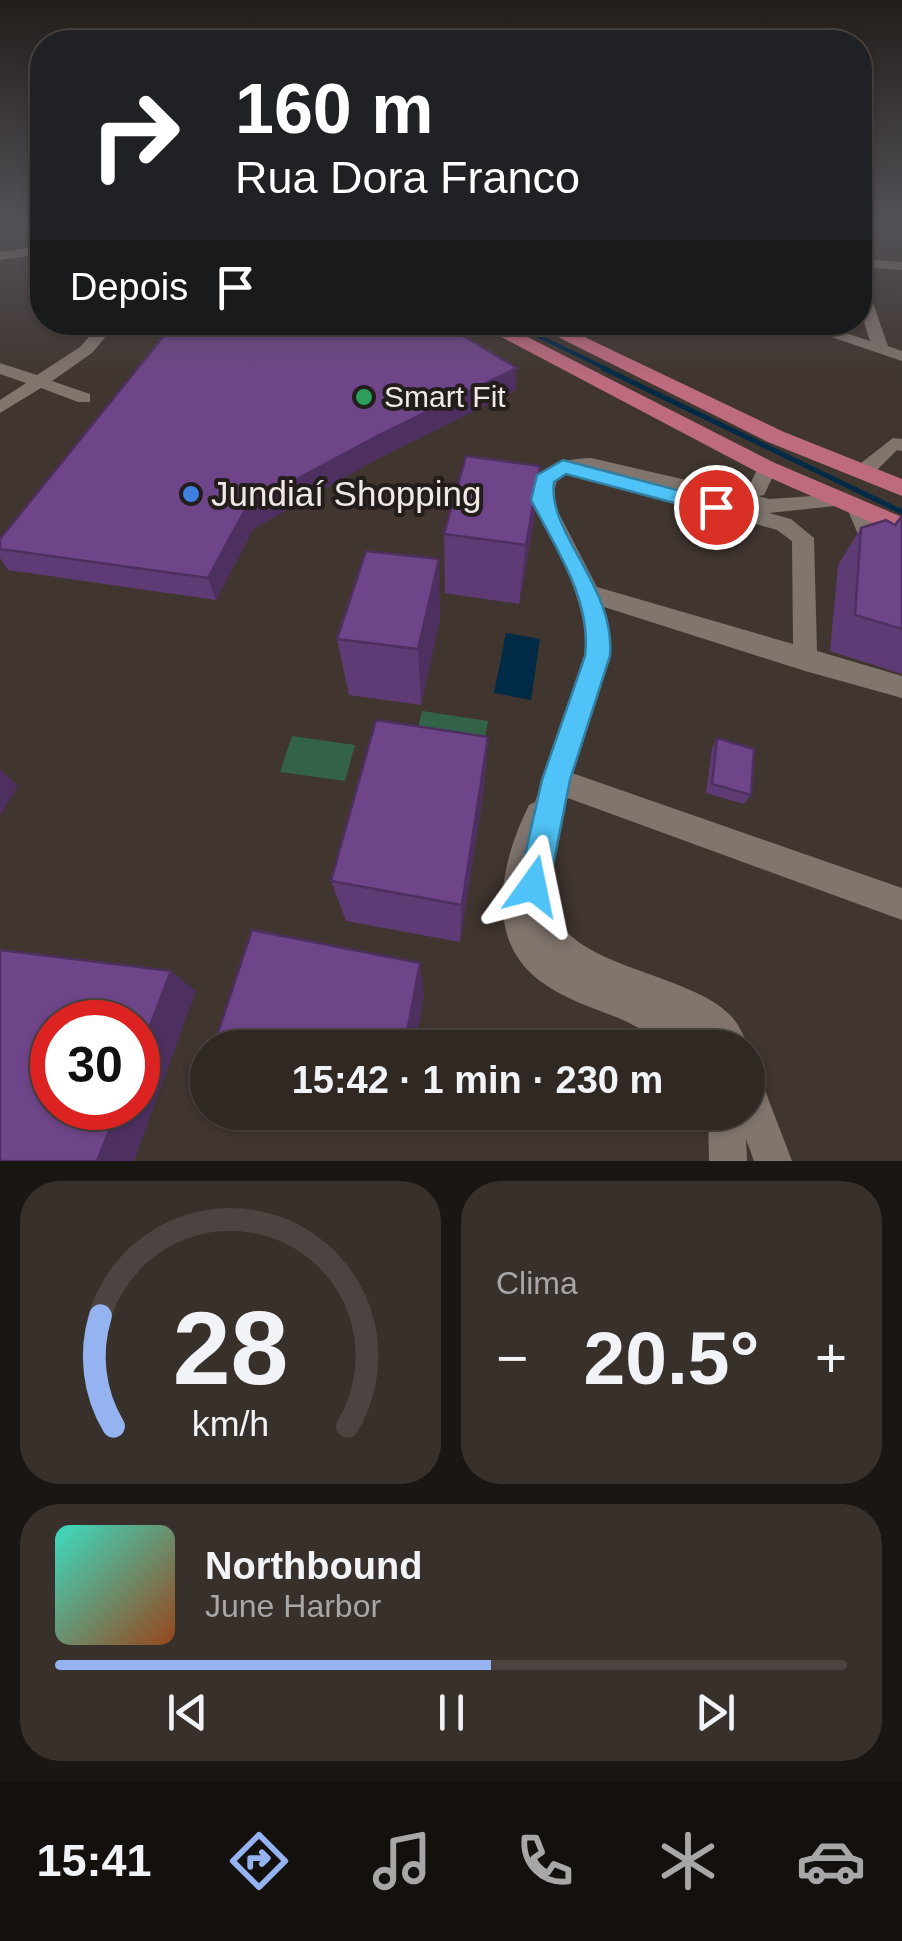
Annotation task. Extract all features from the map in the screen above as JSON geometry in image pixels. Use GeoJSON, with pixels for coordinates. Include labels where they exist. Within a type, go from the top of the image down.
{"type":"FeatureCollection","features":[{"type":"Feature","properties":{"kind":"main road"},"geometry":{"type":"LineString","coordinates":[[493,335],[550,358],[767,468],[902,527]]}},
{"type":"Feature","properties":{"kind":"main road"},"geometry":{"type":"LineString","coordinates":[[564,335],[776,437],[902,488]]}},
{"type":"Feature","properties":{"kind":"street"},"geometry":{"type":"LineString","coordinates":[[872,323],[881,350]]}},
{"type":"Feature","properties":{"kind":"street"},"geometry":{"type":"LineString","coordinates":[[0,408],[86,350],[99,335]]}},
{"type":"Feature","properties":{"kind":"street"},"geometry":{"type":"LineString","coordinates":[[834,335],[902,356]]}},
{"type":"Feature","properties":{"kind":"street"},"geometry":{"type":"LineString","coordinates":[[0,368],[84,398]]}},
{"type":"Feature","properties":{"kind":"street"},"geometry":{"type":"LineString","coordinates":[[862,472],[893,444],[902,445]]}},
{"type":"Feature","properties":{"kind":"street"},"geometry":{"type":"LineString","coordinates":[[563,466],[784,524],[801,533],[805,661]]}},
{"type":"Feature","properties":{"kind":"street"},"geometry":{"type":"LineString","coordinates":[[719,1030],[712,1020],[691,1006],[560,948],[536,913],[533,886],[556,780],[598,656],[600,636],[590,594],[542,500],[544,479],[563,466],[604,466],[769,506],[846,504],[870,539],[891,544],[902,536]]}},
{"type":"Feature","properties":{"kind":"street"},"geometry":{"type":"LineString","coordinates":[[724,494],[757,490],[767,468]]}},
{"type":"Feature","properties":{"kind":"street"},"geometry":{"type":"LineString","coordinates":[[590,594],[902,687]]}},
{"type":"Feature","properties":{"kind":"street"},"geometry":{"type":"LineString","coordinates":[[556,780],[902,904]]}},
{"type":"Feature","properties":{"kind":"street"},"geometry":{"type":"LineString","coordinates":[[556,780],[525,844],[517,886],[522,935],[539,958],[574,983],[668,1020],[680,1030]]}},
{"type":"Feature","properties":{"kind":"street"},"geometry":{"type":"LineString","coordinates":[[727,1130],[728,1161]]}},
{"type":"Feature","properties":{"kind":"street"},"geometry":{"type":"LineString","coordinates":[[762,1130],[773,1161]]}},
{"type":"Feature","properties":{"kind":"green space"},"geometry":{"type":"Polygon","coordinates":[[[422,711],[488,721],[482,755],[414,744],[422,711]]]}},
{"type":"Feature","properties":{"kind":"green space"},"geometry":{"type":"Polygon","coordinates":[[[292,736],[355,745],[345,781],[280,772],[292,736]]]}},
{"type":"Feature","properties":{"kind":"water"},"geometry":{"type":"Polygon","coordinates":[[[506,633],[540,639],[531,700],[494,693],[506,633]]]}},
{"type":"Feature","properties":{"kind":"building","name":"Jundiaí Shopping"},"geometry":{"type":"Polygon","coordinates":[[[165,335],[462,335],[517,368],[377,436],[247,506],[208,578],[0,549],[0,539],[165,335]]]}},
{"type":"Feature","properties":{"kind":"building"},"geometry":{"type":"Polygon","coordinates":[[[466,456],[540,466],[526,545],[444,534],[466,456]]]}},
{"type":"Feature","properties":{"kind":"building"},"geometry":{"type":"Polygon","coordinates":[[[902,516],[902,629],[855,615],[861,528],[886,520],[895,525],[902,516]]]}},
{"type":"Feature","properties":{"kind":"building"},"geometry":{"type":"Polygon","coordinates":[[[366,551],[439,559],[418,649],[337,639],[366,551]]]}},
{"type":"Feature","properties":{"kind":"building"},"geometry":{"type":"Polygon","coordinates":[[[376,720],[488,737],[462,905],[331,881],[376,720]]]}},
{"type":"Feature","properties":{"kind":"building"},"geometry":{"type":"Polygon","coordinates":[[[717,738],[754,749],[751,795],[712,784],[717,738]]]}},
{"type":"Feature","properties":{"kind":"building"},"geometry":{"type":"Polygon","coordinates":[[[252,930],[420,963],[407,1030],[219,1030],[252,930]]]}},
{"type":"Feature","properties":{"kind":"building"},"geometry":{"type":"Polygon","coordinates":[[[0,950],[171,971],[160,1000],[30,1000],[30,1130],[109,1130],[97,1161],[0,1161],[0,950]]]}},
{"type":"Feature","properties":{"kind":"waterway"},"geometry":{"type":"LineString","coordinates":[[536,335],[609,370]]}},
{"type":"Feature","properties":{"kind":"waterway"},"geometry":{"type":"LineString","coordinates":[[603,368],[902,512]]}},
{"type":"Feature","properties":{"kind":"place","name":"Smart Fit"},"geometry":{"type":"Point","coordinates":[364,397]}},
{"type":"Feature","properties":{"kind":"place","name":"Jundiaí Shopping"},"geometry":{"type":"Point","coordinates":[191,494]}},
{"type":"Feature","properties":{"kind":"route"},"geometry":{"type":"LineString","coordinates":[[533,886],[556,780],[598,656],[600,636],[590,594],[542,500],[544,479],[563,466],[716,507]]}}]}
